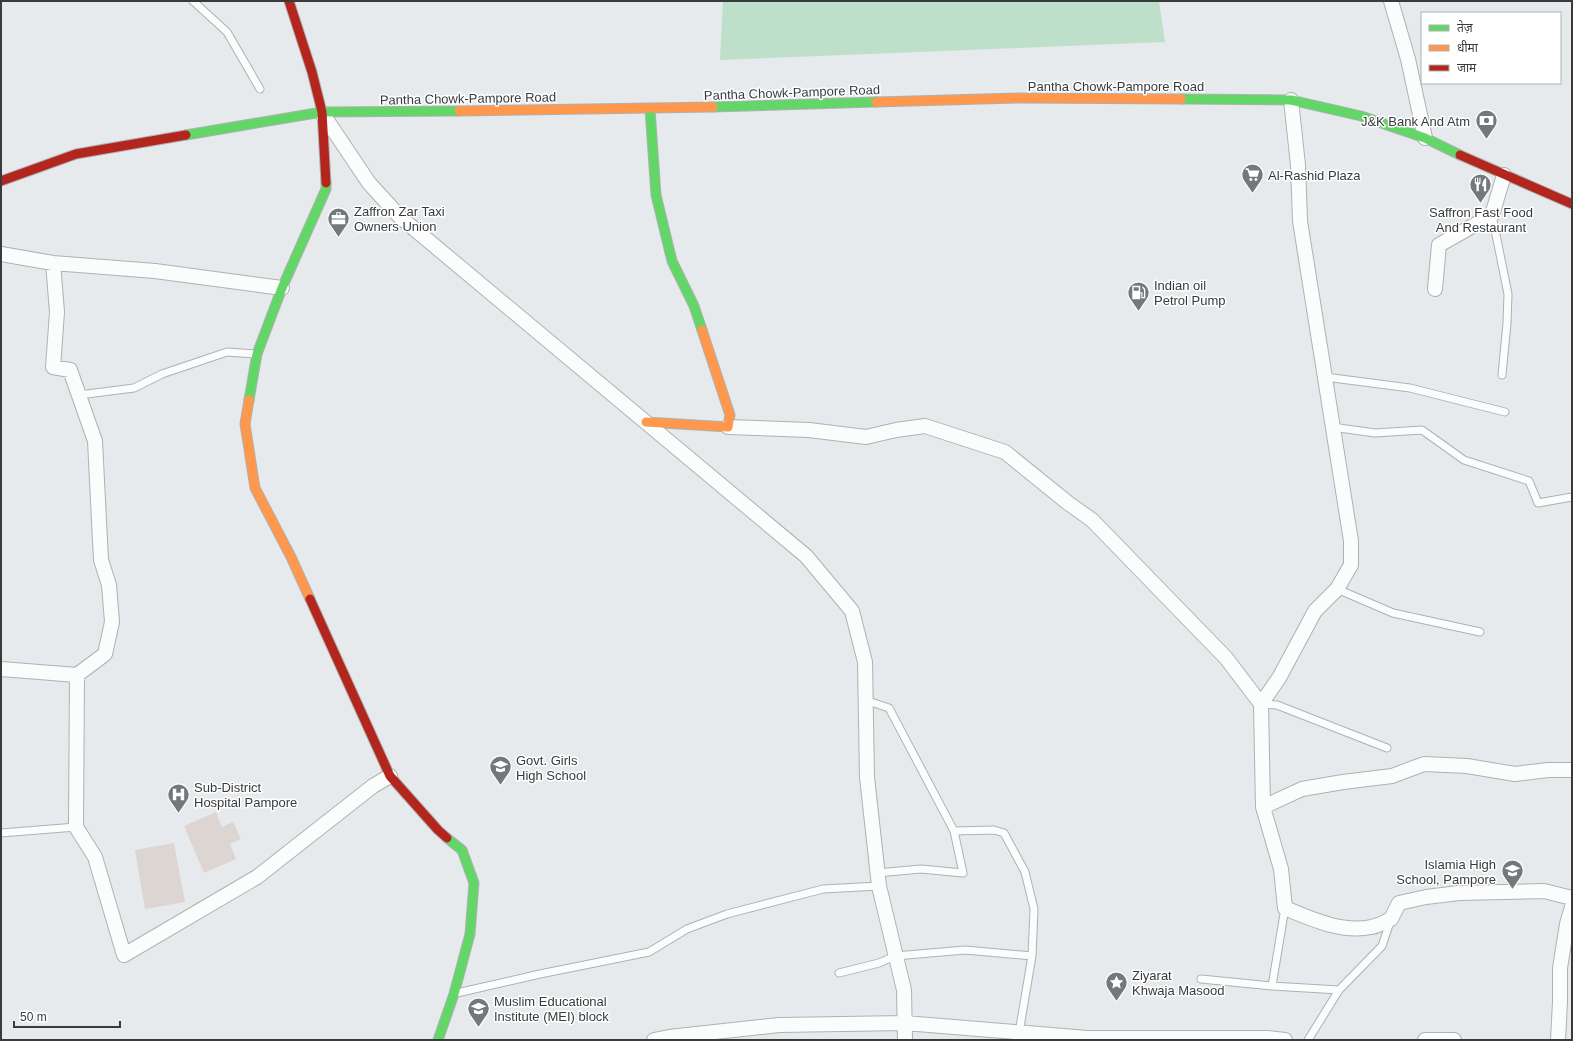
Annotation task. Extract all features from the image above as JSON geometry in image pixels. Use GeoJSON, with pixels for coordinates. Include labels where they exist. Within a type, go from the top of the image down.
{"type":"FeatureCollection","features":[{"type":"Feature","properties":{"kind":"main road"},"geometry":{"type":"LineString","coordinates":[[289,1],[312,72],[322,112],[326,189],[282,288],[257,354],[245,424],[255,488],[291,557],[390,776],[438,830],[462,850],[474,883],[470,934],[454,994],[438,1040]]}},
{"type":"Feature","properties":{"kind":"main road","name":"Pantha Chowk-Pampore Road"},"geometry":{"type":"LineString","coordinates":[[1,181],[76,154],[322,112],[650,109],[1018,98],[1291,100],[1361,116],[1426,138],[1504,175],[1572,204]]}},
{"type":"Feature","properties":{"kind":"main road"},"geometry":{"type":"LineString","coordinates":[[646,422],[728,427],[730,415],[694,306],[672,261],[656,195],[650,109]]}},
{"type":"Feature","properties":{"kind":"street"},"geometry":{"type":"LineString","coordinates":[[1391,1],[1408,59],[1426,138]]}},
{"type":"Feature","properties":{"kind":"street"},"geometry":{"type":"LineString","coordinates":[[1291,100],[1298,165],[1300,221],[1351,541],[1352,565],[1338,589],[1315,611],[1279,678],[1261,704],[1262,807],[1280,869],[1285,908],[1311,919],[1342,928],[1372,927],[1391,919],[1399,903],[1426,897],[1459,893],[1544,891],[1572,898]]}},
{"type":"Feature","properties":{"kind":"street"},"geometry":{"type":"LineString","coordinates":[[322,112],[369,183],[400,217],[806,556],[852,611],[865,662],[867,777],[878,879],[904,990],[905,1040]]}},
{"type":"Feature","properties":{"kind":"street"},"geometry":{"type":"LineString","coordinates":[[1436,289],[1439,245],[1492,215],[1504,175]]}},
{"type":"Feature","properties":{"kind":"street"},"geometry":{"type":"LineString","coordinates":[[1,254],[53,263],[154,271],[282,288]]}},
{"type":"Feature","properties":{"kind":"street"},"geometry":{"type":"LineString","coordinates":[[1,669],[77,675],[105,654],[112,622],[109,585],[101,560],[95,441],[70,370],[53,367],[57,312],[53,263]]}},
{"type":"Feature","properties":{"kind":"street"},"geometry":{"type":"LineString","coordinates":[[728,427],[810,430],[866,437],[925,426],[1005,452],[1068,503],[1092,520],[1226,658],[1261,704]]}},
{"type":"Feature","properties":{"kind":"street"},"geometry":{"type":"LineString","coordinates":[[77,675],[76,827],[95,857],[124,955],[258,877],[373,786],[390,776]]}},
{"type":"Feature","properties":{"kind":"street"},"geometry":{"type":"LineString","coordinates":[[1262,807],[1302,789],[1392,776],[1424,764],[1467,766],[1515,774],[1548,770],[1572,770]]}},
{"type":"Feature","properties":{"kind":"street"},"geometry":{"type":"LineString","coordinates":[[1558,1040],[1560,968],[1572,907]]}},
{"type":"Feature","properties":{"kind":"street"},"geometry":{"type":"LineString","coordinates":[[654,1040],[779,1025],[905,1023],[1087,1039],[1268,1038],[1285,1040]]}},
{"type":"Feature","properties":{"kind":"street"},"geometry":{"type":"LineString","coordinates":[[1425,1040],[1454,1040]]}},
{"type":"Feature","properties":{"kind":"lane"},"geometry":{"type":"LineString","coordinates":[[193,1],[227,32],[260,89]]}},
{"type":"Feature","properties":{"kind":"lane"},"geometry":{"type":"LineString","coordinates":[[1492,215],[1508,294],[1508,323],[1502,375]]}},
{"type":"Feature","properties":{"kind":"lane"},"geometry":{"type":"LineString","coordinates":[[79,395],[134,388],[162,374],[227,352],[257,354]]}},
{"type":"Feature","properties":{"kind":"lane"},"geometry":{"type":"LineString","coordinates":[[1325,377],[1410,388],[1505,412]]}},
{"type":"Feature","properties":{"kind":"lane"},"geometry":{"type":"LineString","coordinates":[[1332,427],[1375,433],[1422,430],[1464,460],[1529,481],[1538,503],[1572,497]]}},
{"type":"Feature","properties":{"kind":"lane"},"geometry":{"type":"LineString","coordinates":[[1338,589],[1393,613],[1480,632]]}},
{"type":"Feature","properties":{"kind":"lane"},"geometry":{"type":"LineString","coordinates":[[454,994],[540,974],[649,952],[687,929],[727,914],[823,889],[921,869],[963,873],[954,831],[889,708],[865,700]]}},
{"type":"Feature","properties":{"kind":"lane"},"geometry":{"type":"LineString","coordinates":[[1261,704],[1277,705],[1387,748]]}},
{"type":"Feature","properties":{"kind":"lane"},"geometry":{"type":"LineString","coordinates":[[1,833],[76,827]]}},
{"type":"Feature","properties":{"kind":"lane"},"geometry":{"type":"LineString","coordinates":[[954,831],[994,830],[1004,833],[1025,872],[1034,909],[1032,956],[1019,1033]]}},
{"type":"Feature","properties":{"kind":"lane"},"geometry":{"type":"LineString","coordinates":[[1272,986],[1285,908]]}},
{"type":"Feature","properties":{"kind":"lane"},"geometry":{"type":"LineString","coordinates":[[1308,1040],[1339,990],[1382,946],[1391,919]]}},
{"type":"Feature","properties":{"kind":"lane"},"geometry":{"type":"LineString","coordinates":[[839,973],[879,963],[895,956],[965,950],[1032,956]]}},
{"type":"Feature","properties":{"kind":"lane"},"geometry":{"type":"LineString","coordinates":[[1201,979],[1272,986],[1339,990]]}},
{"type":"Feature","properties":{"kind":"green space"},"geometry":{"type":"Polygon","coordinates":[[[723,1],[1159,1],[1165,42],[720,60],[723,1]]]}},
{"type":"Feature","properties":{"kind":"building"},"geometry":{"type":"Polygon","coordinates":[[[216,812],[222,827],[233,822],[241,839],[230,844],[236,859],[204,873],[184,826],[216,812]]]}},
{"type":"Feature","properties":{"kind":"building"},"geometry":{"type":"Polygon","coordinates":[[[174,843],[185,902],[145,909],[135,850],[174,843]]]}},
{"type":"Feature","properties":{"kind":"traffic: fast"},"geometry":{"type":"LineString","coordinates":[[1181,99],[1291,100],[1361,116],[1425,138],[1460,155]]}},
{"type":"Feature","properties":{"kind":"traffic: fast"},"geometry":{"type":"LineString","coordinates":[[713,107],[876,102]]}},
{"type":"Feature","properties":{"kind":"traffic: fast"},"geometry":{"type":"LineString","coordinates":[[650,109],[656,195],[672,261],[694,306],[702,330]]}},
{"type":"Feature","properties":{"kind":"traffic: fast"},"geometry":{"type":"LineString","coordinates":[[186,135],[322,112],[459,111]]}},
{"type":"Feature","properties":{"kind":"traffic: fast"},"geometry":{"type":"LineString","coordinates":[[249,400],[257,354],[282,288],[326,189],[326,183]]}},
{"type":"Feature","properties":{"kind":"traffic: fast"},"geometry":{"type":"LineString","coordinates":[[438,1040],[454,994],[470,934],[474,883],[462,850],[447,838]]}},
{"type":"Feature","properties":{"kind":"traffic: slow"},"geometry":{"type":"LineString","coordinates":[[876,102],[1018,98],[1181,99]]}},
{"type":"Feature","properties":{"kind":"traffic: slow"},"geometry":{"type":"LineString","coordinates":[[459,111],[713,107]]}},
{"type":"Feature","properties":{"kind":"traffic: slow"},"geometry":{"type":"LineString","coordinates":[[646,422],[728,427],[730,415],[702,330]]}},
{"type":"Feature","properties":{"kind":"traffic: slow"},"geometry":{"type":"LineString","coordinates":[[249,400],[245,424],[255,488],[291,557],[310,599]]}},
{"type":"Feature","properties":{"kind":"traffic: jam"},"geometry":{"type":"LineString","coordinates":[[289,1],[312,72],[322,112],[326,183]]}},
{"type":"Feature","properties":{"kind":"traffic: jam"},"geometry":{"type":"LineString","coordinates":[[1,181],[76,154],[186,135]]}},
{"type":"Feature","properties":{"kind":"traffic: jam"},"geometry":{"type":"LineString","coordinates":[[1460,155],[1572,204]]}},
{"type":"Feature","properties":{"kind":"traffic: jam"},"geometry":{"type":"LineString","coordinates":[[310,599],[390,776],[438,830],[447,838]]}},
{"type":"Feature","properties":{"kind":"place","name":"J&K Bank And Atm"},"geometry":{"type":"Point","coordinates":[1486,140]}},
{"type":"Feature","properties":{"kind":"place","name":"Al-Rashid Plaza"},"geometry":{"type":"Point","coordinates":[1252,194]}},
{"type":"Feature","properties":{"kind":"place","name":"Saffron Fast Food And Restaurant"},"geometry":{"type":"Point","coordinates":[1481,204]}},
{"type":"Feature","properties":{"kind":"place","name":"Zaffron Zar Taxi Owners Union"},"geometry":{"type":"Point","coordinates":[338,238]}},
{"type":"Feature","properties":{"kind":"place","name":"Indian oil Petrol Pump"},"geometry":{"type":"Point","coordinates":[1138,312]}},
{"type":"Feature","properties":{"kind":"place","name":"Govt. Girls High School"},"geometry":{"type":"Point","coordinates":[500,786]}},
{"type":"Feature","properties":{"kind":"place","name":"Sub-District Hospital Pampore"},"geometry":{"type":"Point","coordinates":[178,814]}},
{"type":"Feature","properties":{"kind":"place","name":"Islamia High School, Pampore"},"geometry":{"type":"Point","coordinates":[1512,890]}},
{"type":"Feature","properties":{"kind":"place","name":"Ziyarat Khwaja Masood"},"geometry":{"type":"Point","coordinates":[1117,1002]}},
{"type":"Feature","properties":{"kind":"place","name":"Muslim Educational Institute (MEI) block"},"geometry":{"type":"Point","coordinates":[478,1028]}}]}
